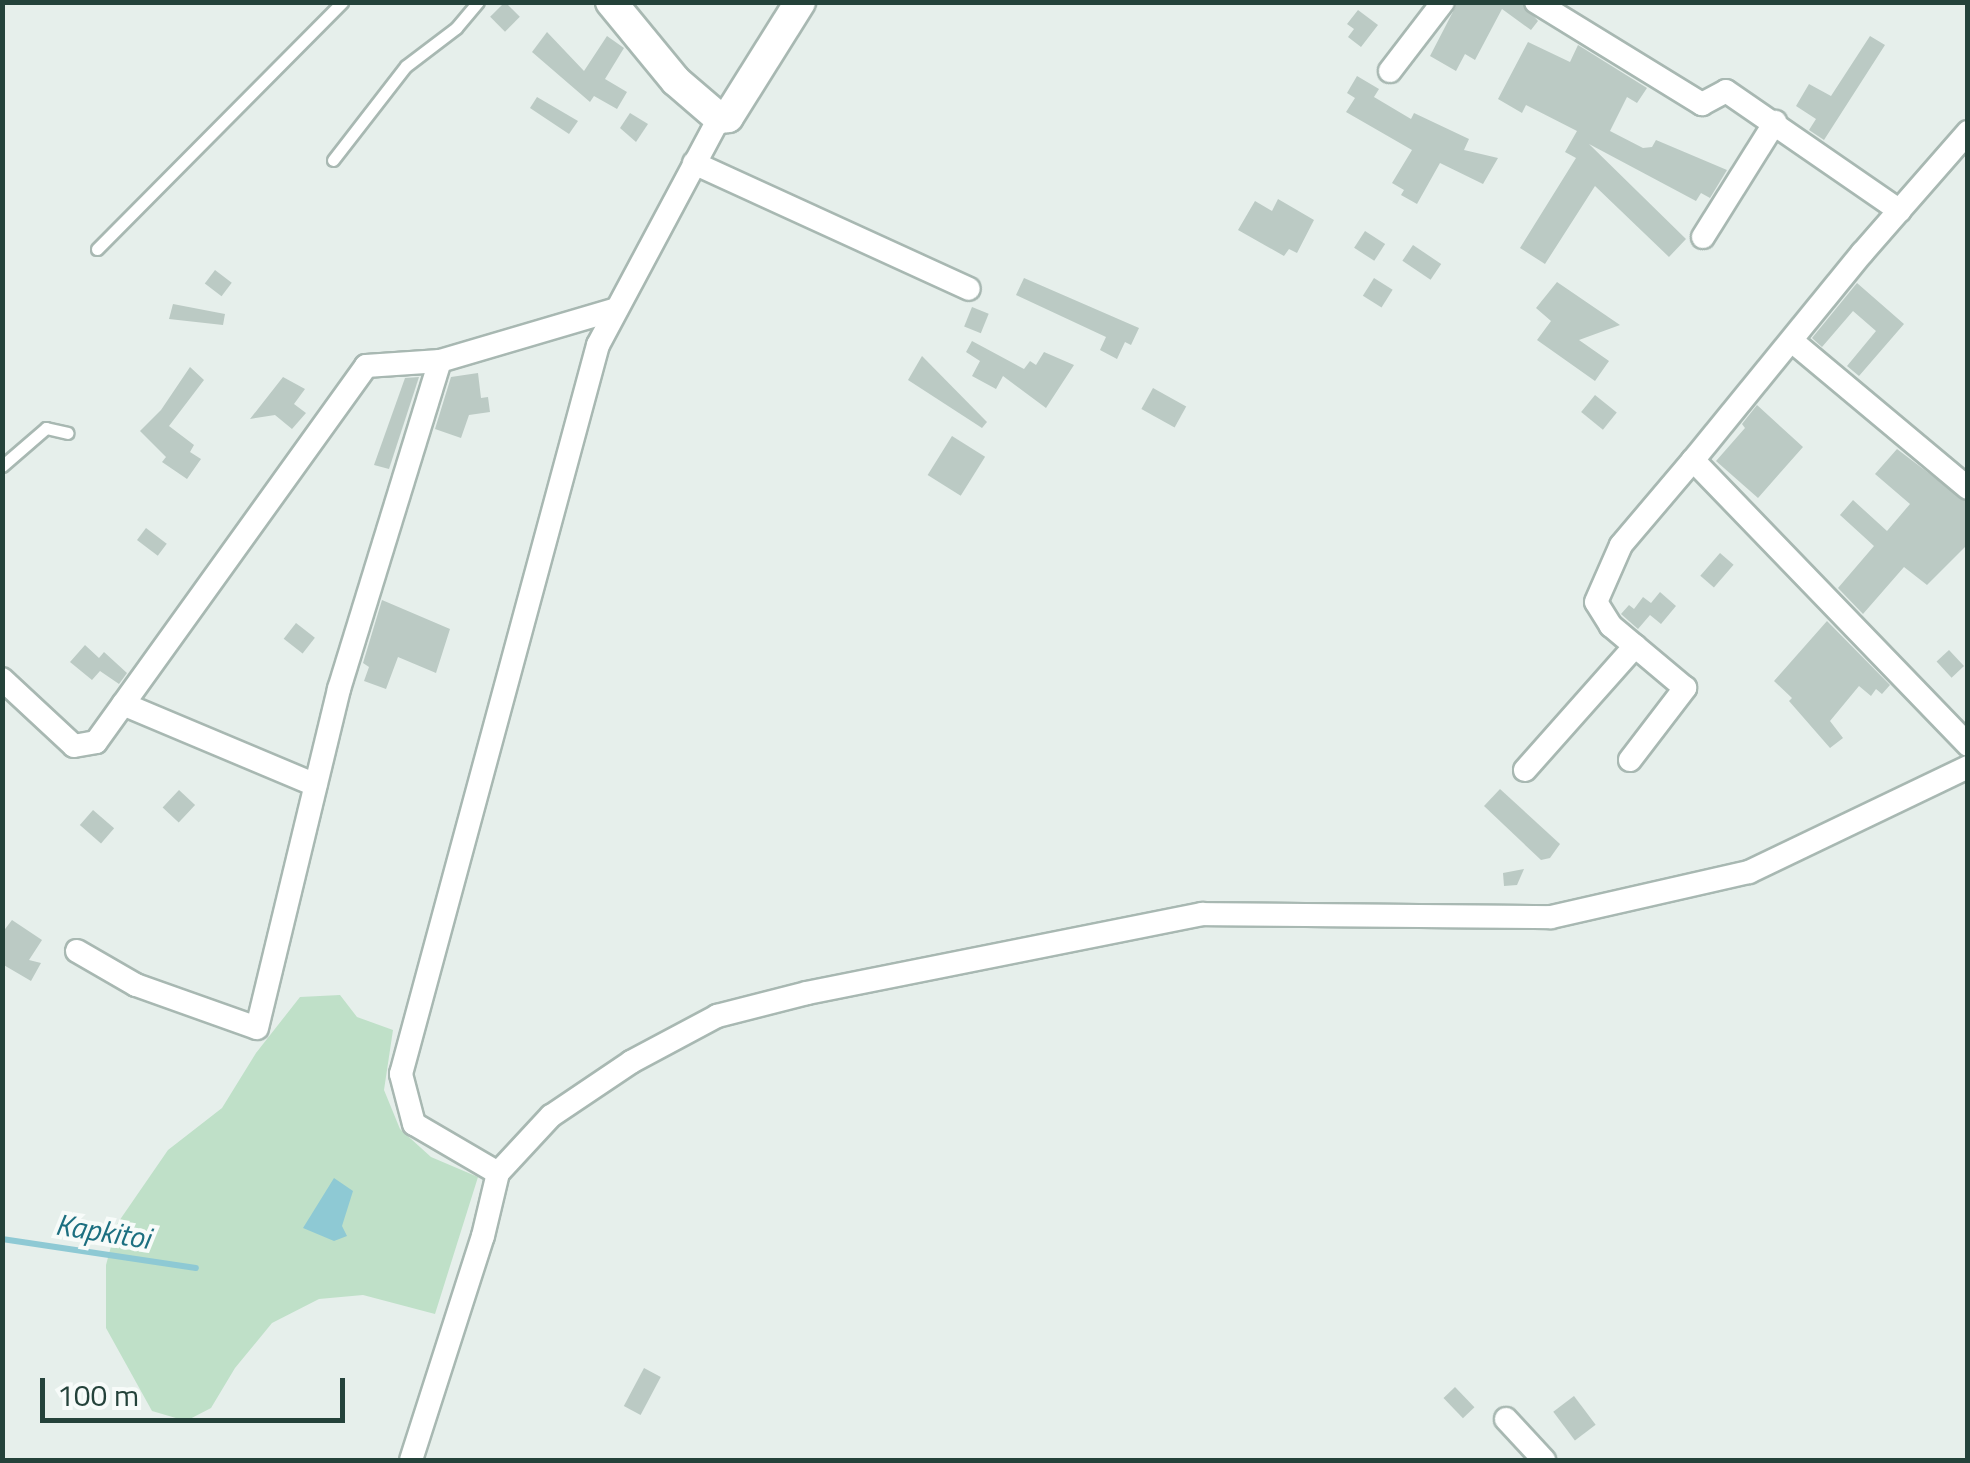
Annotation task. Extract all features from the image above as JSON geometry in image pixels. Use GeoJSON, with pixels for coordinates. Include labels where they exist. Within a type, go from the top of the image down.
{"type":"FeatureCollection","features":[{"type":"Feature","properties":{"kind":"street"},"geometry":{"type":"LineString","coordinates":[[610,2],[676,81],[718,118],[728,117],[800,2]]}},
{"type":"Feature","properties":{"kind":"street"},"geometry":{"type":"LineString","coordinates":[[1390,71],[1443,2]]}},
{"type":"Feature","properties":{"kind":"street"},"geometry":{"type":"LineString","coordinates":[[1536,2],[1702,104],[1726,91],[1900,211]]}},
{"type":"Feature","properties":{"kind":"street"},"geometry":{"type":"LineString","coordinates":[[498,1173],[414,1124],[401,1074],[598,345],[718,118]]}},
{"type":"Feature","properties":{"kind":"street"},"geometry":{"type":"LineString","coordinates":[[1703,237],[1775,122]]}},
{"type":"Feature","properties":{"kind":"street"},"geometry":{"type":"LineString","coordinates":[[1630,760],[1685,688],[1611,626],[1596,602],[1622,546],[1968,132]]}},
{"type":"Feature","properties":{"kind":"street"},"geometry":{"type":"LineString","coordinates":[[694,163],[969,289]]}},
{"type":"Feature","properties":{"kind":"street"},"geometry":{"type":"LineString","coordinates":[[2,679],[74,746],[96,742],[366,366],[440,361],[617,309]]}},
{"type":"Feature","properties":{"kind":"street"},"geometry":{"type":"LineString","coordinates":[[1792,341],[1968,488]]}},
{"type":"Feature","properties":{"kind":"street"},"geometry":{"type":"LineString","coordinates":[[76,951],[136,984],[257,1028],[339,689],[440,361]]}},
{"type":"Feature","properties":{"kind":"street"},"geometry":{"type":"LineString","coordinates":[[1693,460],[1968,745]]}},
{"type":"Feature","properties":{"kind":"street"},"geometry":{"type":"LineString","coordinates":[[1525,770],[1635,646]]}},
{"type":"Feature","properties":{"kind":"street"},"geometry":{"type":"LineString","coordinates":[[123,704],[316,785]]}},
{"type":"Feature","properties":{"kind":"street"},"geometry":{"type":"LineString","coordinates":[[411,1460],[498,1173],[552,1116],[631,1062],[717,1016],[807,993],[1202,914],[1551,917],[1749,872],[1968,768]]}},
{"type":"Feature","properties":{"kind":"street"},"geometry":{"type":"LineString","coordinates":[[1506,1419],[1544,1460]]}},
{"type":"Feature","properties":{"kind":"lane"},"geometry":{"type":"LineString","coordinates":[[97,249],[342,2]]}},
{"type":"Feature","properties":{"kind":"lane"},"geometry":{"type":"LineString","coordinates":[[332,160],[406,66],[456,28],[478,2]]}},
{"type":"Feature","properties":{"kind":"lane"},"geometry":{"type":"LineString","coordinates":[[2,466],[46,428],[67,433]]}},
{"type":"Feature","properties":{"kind":"green space"},"geometry":{"type":"Polygon","coordinates":[[[340,995],[357,1017],[393,1030],[384,1090],[400,1129],[431,1157],[478,1177],[435,1314],[363,1295],[319,1299],[272,1323],[235,1368],[211,1408],[186,1421],[152,1411],[106,1328],[106,1265],[117,1224],[168,1150],[222,1108],[256,1053],[300,997],[340,995]]]}},
{"type":"Feature","properties":{"kind":"water"},"geometry":{"type":"Polygon","coordinates":[[[334,1178],[353,1191],[342,1226],[347,1236],[334,1241],[303,1228],[334,1178]]]}},
{"type":"Feature","properties":{"kind":"building"},"geometry":{"type":"Polygon","coordinates":[[[505,2],[520,17],[505,32],[490,17],[505,2]]]}},
{"type":"Feature","properties":{"kind":"building"},"geometry":{"type":"Polygon","coordinates":[[[1458,2],[1521,2],[1538,21],[1531,30],[1502,9],[1475,60],[1465,54],[1456,71],[1430,56],[1458,2]]]}},
{"type":"Feature","properties":{"kind":"building"},"geometry":{"type":"Polygon","coordinates":[[[1358,10],[1378,25],[1361,47],[1348,37],[1354,29],[1347,24],[1358,10]]]}},
{"type":"Feature","properties":{"kind":"building"},"geometry":{"type":"Polygon","coordinates":[[[547,32],[584,71],[607,36],[624,48],[605,79],[627,92],[617,109],[594,96],[590,102],[532,52],[547,32]]]}},
{"type":"Feature","properties":{"kind":"building"},"geometry":{"type":"Polygon","coordinates":[[[1870,36],[1885,45],[1824,140],[1809,130],[1816,119],[1796,106],[1809,84],[1831,96],[1870,36]]]}},
{"type":"Feature","properties":{"kind":"building"},"geometry":{"type":"Polygon","coordinates":[[[1528,42],[1570,62],[1578,45],[1647,88],[1637,103],[1627,97],[1610,131],[1643,148],[1652,147],[1656,140],[1727,170],[1710,198],[1701,193],[1696,201],[1589,144],[1686,239],[1669,257],[1595,186],[1545,264],[1520,248],[1576,158],[1565,152],[1577,131],[1526,105],[1522,113],[1498,99],[1528,42]]]}},
{"type":"Feature","properties":{"kind":"building"},"geometry":{"type":"Polygon","coordinates":[[[1357,76],[1379,89],[1374,97],[1411,119],[1414,113],[1469,139],[1464,150],[1498,158],[1483,184],[1440,163],[1417,204],[1401,195],[1404,190],[1392,183],[1412,150],[1346,112],[1355,98],[1347,93],[1357,76]]]}},
{"type":"Feature","properties":{"kind":"building"},"geometry":{"type":"Polygon","coordinates":[[[537,97],[578,121],[569,134],[530,108],[537,97]]]}},
{"type":"Feature","properties":{"kind":"building"},"geometry":{"type":"Polygon","coordinates":[[[630,113],[648,124],[636,142],[620,128],[630,113]]]}},
{"type":"Feature","properties":{"kind":"building"},"geometry":{"type":"Polygon","coordinates":[[[1278,199],[1314,220],[1297,253],[1289,249],[1284,256],[1238,230],[1255,201],[1272,211],[1278,199]]]}},
{"type":"Feature","properties":{"kind":"building"},"geometry":{"type":"Polygon","coordinates":[[[1365,231],[1385,244],[1374,261],[1354,248],[1365,231]]]}},
{"type":"Feature","properties":{"kind":"building"},"geometry":{"type":"Polygon","coordinates":[[[1413,245],[1441,264],[1431,280],[1402,261],[1413,245]]]}},
{"type":"Feature","properties":{"kind":"building"},"geometry":{"type":"Polygon","coordinates":[[[215,270],[232,283],[222,296],[205,284],[215,270]]]}},
{"type":"Feature","properties":{"kind":"building"},"geometry":{"type":"Polygon","coordinates":[[[1024,278],[1139,328],[1131,345],[1125,342],[1117,359],[1100,350],[1106,337],[1016,295],[1024,278]]]}},
{"type":"Feature","properties":{"kind":"building"},"geometry":{"type":"Polygon","coordinates":[[[1374,278],[1393,290],[1382,307],[1363,296],[1374,278]]]}},
{"type":"Feature","properties":{"kind":"building"},"geometry":{"type":"Polygon","coordinates":[[[1557,282],[1620,325],[1579,340],[1609,361],[1595,381],[1537,340],[1551,321],[1536,308],[1557,282]]]}},
{"type":"Feature","properties":{"kind":"building"},"geometry":{"type":"Polygon","coordinates":[[[1857,283],[1904,324],[1859,376],[1847,366],[1876,331],[1853,311],[1822,347],[1812,338],[1857,283]]]}},
{"type":"Feature","properties":{"kind":"building"},"geometry":{"type":"Polygon","coordinates":[[[173,304],[225,314],[223,325],[169,319],[173,304]]]}},
{"type":"Feature","properties":{"kind":"building"},"geometry":{"type":"Polygon","coordinates":[[[972,307],[989,314],[981,333],[964,326],[972,307]]]}},
{"type":"Feature","properties":{"kind":"building"},"geometry":{"type":"Polygon","coordinates":[[[972,341],[1024,369],[1030,361],[1036,365],[1044,352],[1074,365],[1046,408],[1003,376],[996,389],[972,376],[980,361],[966,352],[972,341]]]}},
{"type":"Feature","properties":{"kind":"building"},"geometry":{"type":"Polygon","coordinates":[[[922,356],[987,422],[982,428],[908,380],[922,356]]]}},
{"type":"Feature","properties":{"kind":"building"},"geometry":{"type":"Polygon","coordinates":[[[190,367],[204,380],[169,426],[194,445],[190,452],[201,459],[187,479],[162,462],[166,457],[140,431],[161,410],[190,367]]]}},
{"type":"Feature","properties":{"kind":"building"},"geometry":{"type":"Polygon","coordinates":[[[478,373],[481,398],[488,397],[490,412],[469,415],[461,438],[435,429],[451,377],[478,373]]]}},
{"type":"Feature","properties":{"kind":"building"},"geometry":{"type":"Polygon","coordinates":[[[283,377],[305,389],[294,404],[306,413],[292,429],[275,415],[250,419],[283,377]]]}},
{"type":"Feature","properties":{"kind":"building"},"geometry":{"type":"Polygon","coordinates":[[[419,377],[389,469],[374,465],[405,378],[419,377]]]}},
{"type":"Feature","properties":{"kind":"building"},"geometry":{"type":"Polygon","coordinates":[[[1153,388],[1186,406],[1175,427],[1141,409],[1153,388]]]}},
{"type":"Feature","properties":{"kind":"building"},"geometry":{"type":"Polygon","coordinates":[[[1595,395],[1617,413],[1603,430],[1581,412],[1595,395]]]}},
{"type":"Feature","properties":{"kind":"building"},"geometry":{"type":"Polygon","coordinates":[[[1757,405],[1803,447],[1758,498],[1716,461],[1745,428],[1742,424],[1757,405]]]}},
{"type":"Feature","properties":{"kind":"building"},"geometry":{"type":"Polygon","coordinates":[[[952,436],[985,457],[961,496],[928,475],[952,436]]]}},
{"type":"Feature","properties":{"kind":"building"},"geometry":{"type":"Polygon","coordinates":[[[1897,449],[1968,503],[1968,544],[1927,585],[1904,567],[1863,614],[1838,588],[1874,546],[1840,515],[1853,500],[1887,531],[1910,504],[1875,474],[1897,449]]]}},
{"type":"Feature","properties":{"kind":"building"},"geometry":{"type":"Polygon","coordinates":[[[146,528],[167,544],[158,556],[137,540],[146,528]]]}},
{"type":"Feature","properties":{"kind":"building"},"geometry":{"type":"Polygon","coordinates":[[[1720,553],[1734,565],[1714,587],[1700,576],[1720,553]]]}},
{"type":"Feature","properties":{"kind":"building"},"geometry":{"type":"Polygon","coordinates":[[[1660,592],[1676,606],[1661,624],[1650,615],[1638,629],[1621,614],[1629,605],[1634,609],[1643,597],[1651,603],[1660,592]]]}},
{"type":"Feature","properties":{"kind":"building"},"geometry":{"type":"Polygon","coordinates":[[[382,600],[450,629],[436,673],[398,657],[386,689],[364,681],[369,667],[363,663],[382,600]]]}},
{"type":"Feature","properties":{"kind":"building"},"geometry":{"type":"Polygon","coordinates":[[[1827,621],[1890,685],[1882,694],[1876,689],[1871,696],[1859,686],[1830,721],[1843,738],[1830,748],[1774,681],[1827,621]]]}},
{"type":"Feature","properties":{"kind":"building"},"geometry":{"type":"Polygon","coordinates":[[[296,623],[315,638],[303,654],[284,639],[296,623]]]}},
{"type":"Feature","properties":{"kind":"building"},"geometry":{"type":"Polygon","coordinates":[[[85,645],[99,658],[104,652],[127,673],[119,684],[100,671],[92,680],[70,662],[85,645]]]}},
{"type":"Feature","properties":{"kind":"building"},"geometry":{"type":"Polygon","coordinates":[[[1949,650],[1964,666],[1952,678],[1937,662],[1949,650]]]}},
{"type":"Feature","properties":{"kind":"building"},"geometry":{"type":"Polygon","coordinates":[[[1500,789],[1560,844],[1550,858],[1541,860],[1484,806],[1500,789]]]}},
{"type":"Feature","properties":{"kind":"building"},"geometry":{"type":"Polygon","coordinates":[[[179,790],[195,805],[179,823],[163,808],[179,790]]]}},
{"type":"Feature","properties":{"kind":"building"},"geometry":{"type":"Polygon","coordinates":[[[93,810],[114,828],[101,843],[80,825],[93,810]]]}},
{"type":"Feature","properties":{"kind":"building"},"geometry":{"type":"Polygon","coordinates":[[[1524,869],[1517,885],[1504,886],[1503,873],[1524,869]]]}},
{"type":"Feature","properties":{"kind":"building"},"geometry":{"type":"Polygon","coordinates":[[[12,920],[42,940],[29,960],[41,963],[31,981],[2,964],[2,933],[12,920]]]}},
{"type":"Feature","properties":{"kind":"building"},"geometry":{"type":"Polygon","coordinates":[[[644,1368],[661,1377],[641,1415],[624,1406],[644,1368]]]}},
{"type":"Feature","properties":{"kind":"building"},"geometry":{"type":"Polygon","coordinates":[[[1455,1387],[1474,1407],[1463,1418],[1443,1398],[1455,1387]]]}},
{"type":"Feature","properties":{"kind":"building"},"geometry":{"type":"Polygon","coordinates":[[[1574,1396],[1596,1425],[1575,1440],[1553,1412],[1574,1396]]]}},
{"type":"Feature","properties":{"kind":"waterway","name":"Kapkitoi"},"geometry":{"type":"LineString","coordinates":[[2,1239],[196,1268]]}}]}
